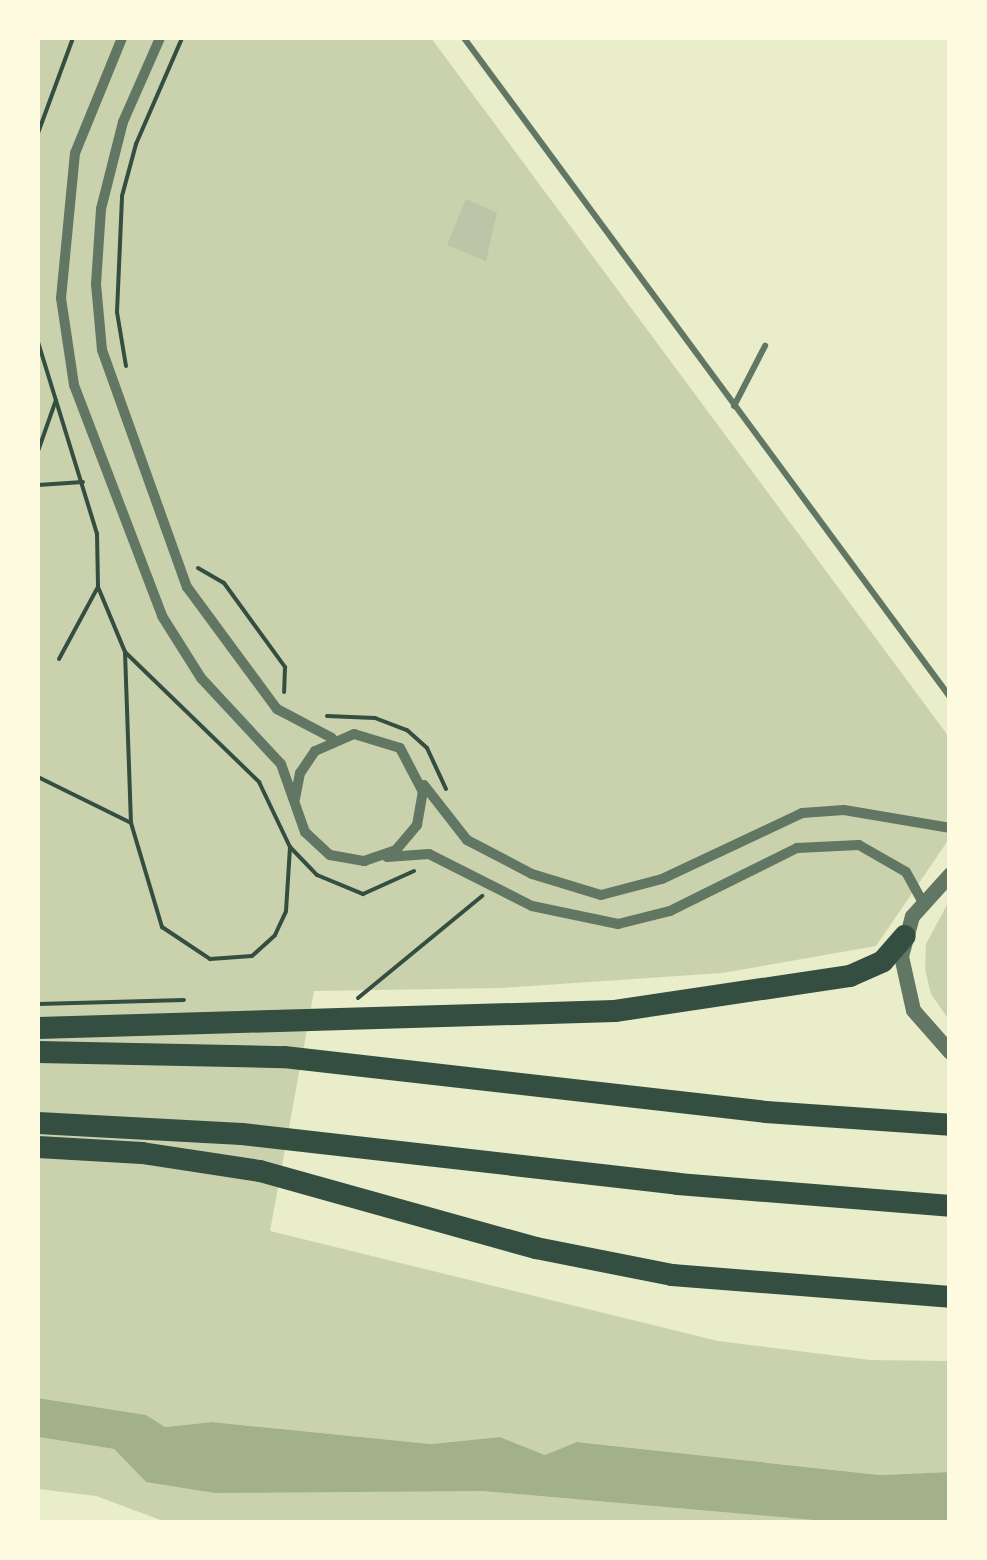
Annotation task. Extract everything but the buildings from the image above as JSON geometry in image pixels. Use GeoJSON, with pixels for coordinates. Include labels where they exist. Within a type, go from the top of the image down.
{"type":"FeatureCollection","features":[{"type":"Feature","properties":{"kind":"highway"},"geometry":{"type":"LineString","coordinates":[[38,1028],[499,1019],[704,1000],[850,976],[883,962],[905,936]]}},
{"type":"Feature","properties":{"kind":"highway"},"geometry":{"type":"LineString","coordinates":[[38,1052],[284,1057],[749,1110],[950,1125]]}},
{"type":"Feature","properties":{"kind":"highway"},"geometry":{"type":"LineString","coordinates":[[38,1123],[242,1134],[717,1188],[950,1206]]}},
{"type":"Feature","properties":{"kind":"highway"},"geometry":{"type":"LineString","coordinates":[[38,1147],[214,1163],[595,1260],[748,1284],[950,1297]]}},
{"type":"Feature","properties":{"kind":"street"},"geometry":{"type":"LineString","coordinates":[[122,38],[75,153],[70,188],[60,298],[74,386],[162,616],[234,716],[281,764],[305,832],[330,854],[381,858],[429,854],[569,918],[631,923],[670,911],[797,848],[831,843],[884,855],[906,872],[922,901]]}},
{"type":"Feature","properties":{"kind":"street"},"geometry":{"type":"LineString","coordinates":[[160,38],[123,122],[101,209],[96,284],[102,350],[186,587],[257,687],[287,718],[338,738],[386,740],[419,776],[445,818],[467,840],[532,874],[601,895],[662,878],[802,813],[844,810],[950,828]]}},
{"type":"Feature","properties":{"kind":"street"},"geometry":{"type":"LineString","coordinates":[[295,799],[306,761],[338,738]]}},
{"type":"Feature","properties":{"kind":"street"},"geometry":{"type":"LineString","coordinates":[[381,858],[417,824],[419,776]]}},
{"type":"Feature","properties":{"kind":"street"},"geometry":{"type":"LineString","coordinates":[[950,874],[922,901],[905,936],[905,990],[950,1063]]}},
{"type":"Feature","properties":{"kind":"street"},"geometry":{"type":"LineString","coordinates":[[934,1039],[950,1052]]}},
{"type":"Feature","properties":{"kind":"lane"},"geometry":{"type":"LineString","coordinates":[[464,38],[734,406],[910,636],[950,697]]}},
{"type":"Feature","properties":{"kind":"lane"},"geometry":{"type":"LineString","coordinates":[[734,406],[765,346]]}},
{"type":"Feature","properties":{"kind":"path"},"geometry":{"type":"LineString","coordinates":[[38,133],[73,38]]}},
{"type":"Feature","properties":{"kind":"path"},"geometry":{"type":"LineString","coordinates":[[128,373],[117,312],[122,196],[136,144],[182,38]]}},
{"type":"Feature","properties":{"kind":"path"},"geometry":{"type":"LineString","coordinates":[[38,342],[97,534],[98,587],[126,652],[131,823],[162,927],[195,953],[225,961],[252,956],[275,935],[286,910],[290,846]]}},
{"type":"Feature","properties":{"kind":"path"},"geometry":{"type":"LineString","coordinates":[[38,451],[56,400]]}},
{"type":"Feature","properties":{"kind":"path"},"geometry":{"type":"LineString","coordinates":[[38,485],[84,482]]}},
{"type":"Feature","properties":{"kind":"path"},"geometry":{"type":"LineString","coordinates":[[192,552],[198,570],[224,583],[285,667],[282,690],[293,699]]}},
{"type":"Feature","properties":{"kind":"path"},"geometry":{"type":"LineString","coordinates":[[58,660],[98,587]]}},
{"type":"Feature","properties":{"kind":"path"},"geometry":{"type":"LineString","coordinates":[[126,652],[259,782],[290,846],[332,885],[363,894],[402,880],[429,854]]}},
{"type":"Feature","properties":{"kind":"path"},"geometry":{"type":"LineString","coordinates":[[314,713],[375,718],[419,739],[446,785],[445,818]]}},
{"type":"Feature","properties":{"kind":"path"},"geometry":{"type":"LineString","coordinates":[[38,776],[131,823]]}},
{"type":"Feature","properties":{"kind":"path"},"geometry":{"type":"LineString","coordinates":[[340,998],[359,998],[494,886]]}},
{"type":"Feature","properties":{"kind":"path"},"geometry":{"type":"LineString","coordinates":[[38,1004],[186,1000]]}},
{"type":"Feature","properties":{"kind":"shaded area"},"geometry":{"type":"Polygon","coordinates":[[[38,38],[431,38],[949,737],[949,839],[876,946],[722,973],[501,988],[314,991],[270,1231],[718,1341],[870,1360],[949,1361],[949,1472],[880,1475],[578,1442],[545,1455],[500,1437],[431,1444],[212,1422],[165,1427],[145,1415],[38,1398],[38,38]]]}},
{"type":"Feature","properties":{"kind":"shaded area"},"geometry":{"type":"Polygon","coordinates":[[[949,901],[949,1020],[931,994],[925,969],[926,944],[949,901]]]}},
{"type":"Feature","properties":{"kind":"shaded area"},"geometry":{"type":"Polygon","coordinates":[[[38,1398],[146,1415],[165,1427],[212,1422],[431,1444],[500,1437],[545,1455],[577,1442],[880,1475],[949,1472],[949,1522],[835,1522],[481,1491],[215,1493],[146,1482],[114,1449],[38,1437],[38,1398]]]}},
{"type":"Feature","properties":{"kind":"shaded area"},"geometry":{"type":"Polygon","coordinates":[[[38,1437],[114,1449],[146,1482],[481,1491],[835,1522],[166,1522],[96,1496],[38,1489],[38,1437]]]}}]}
